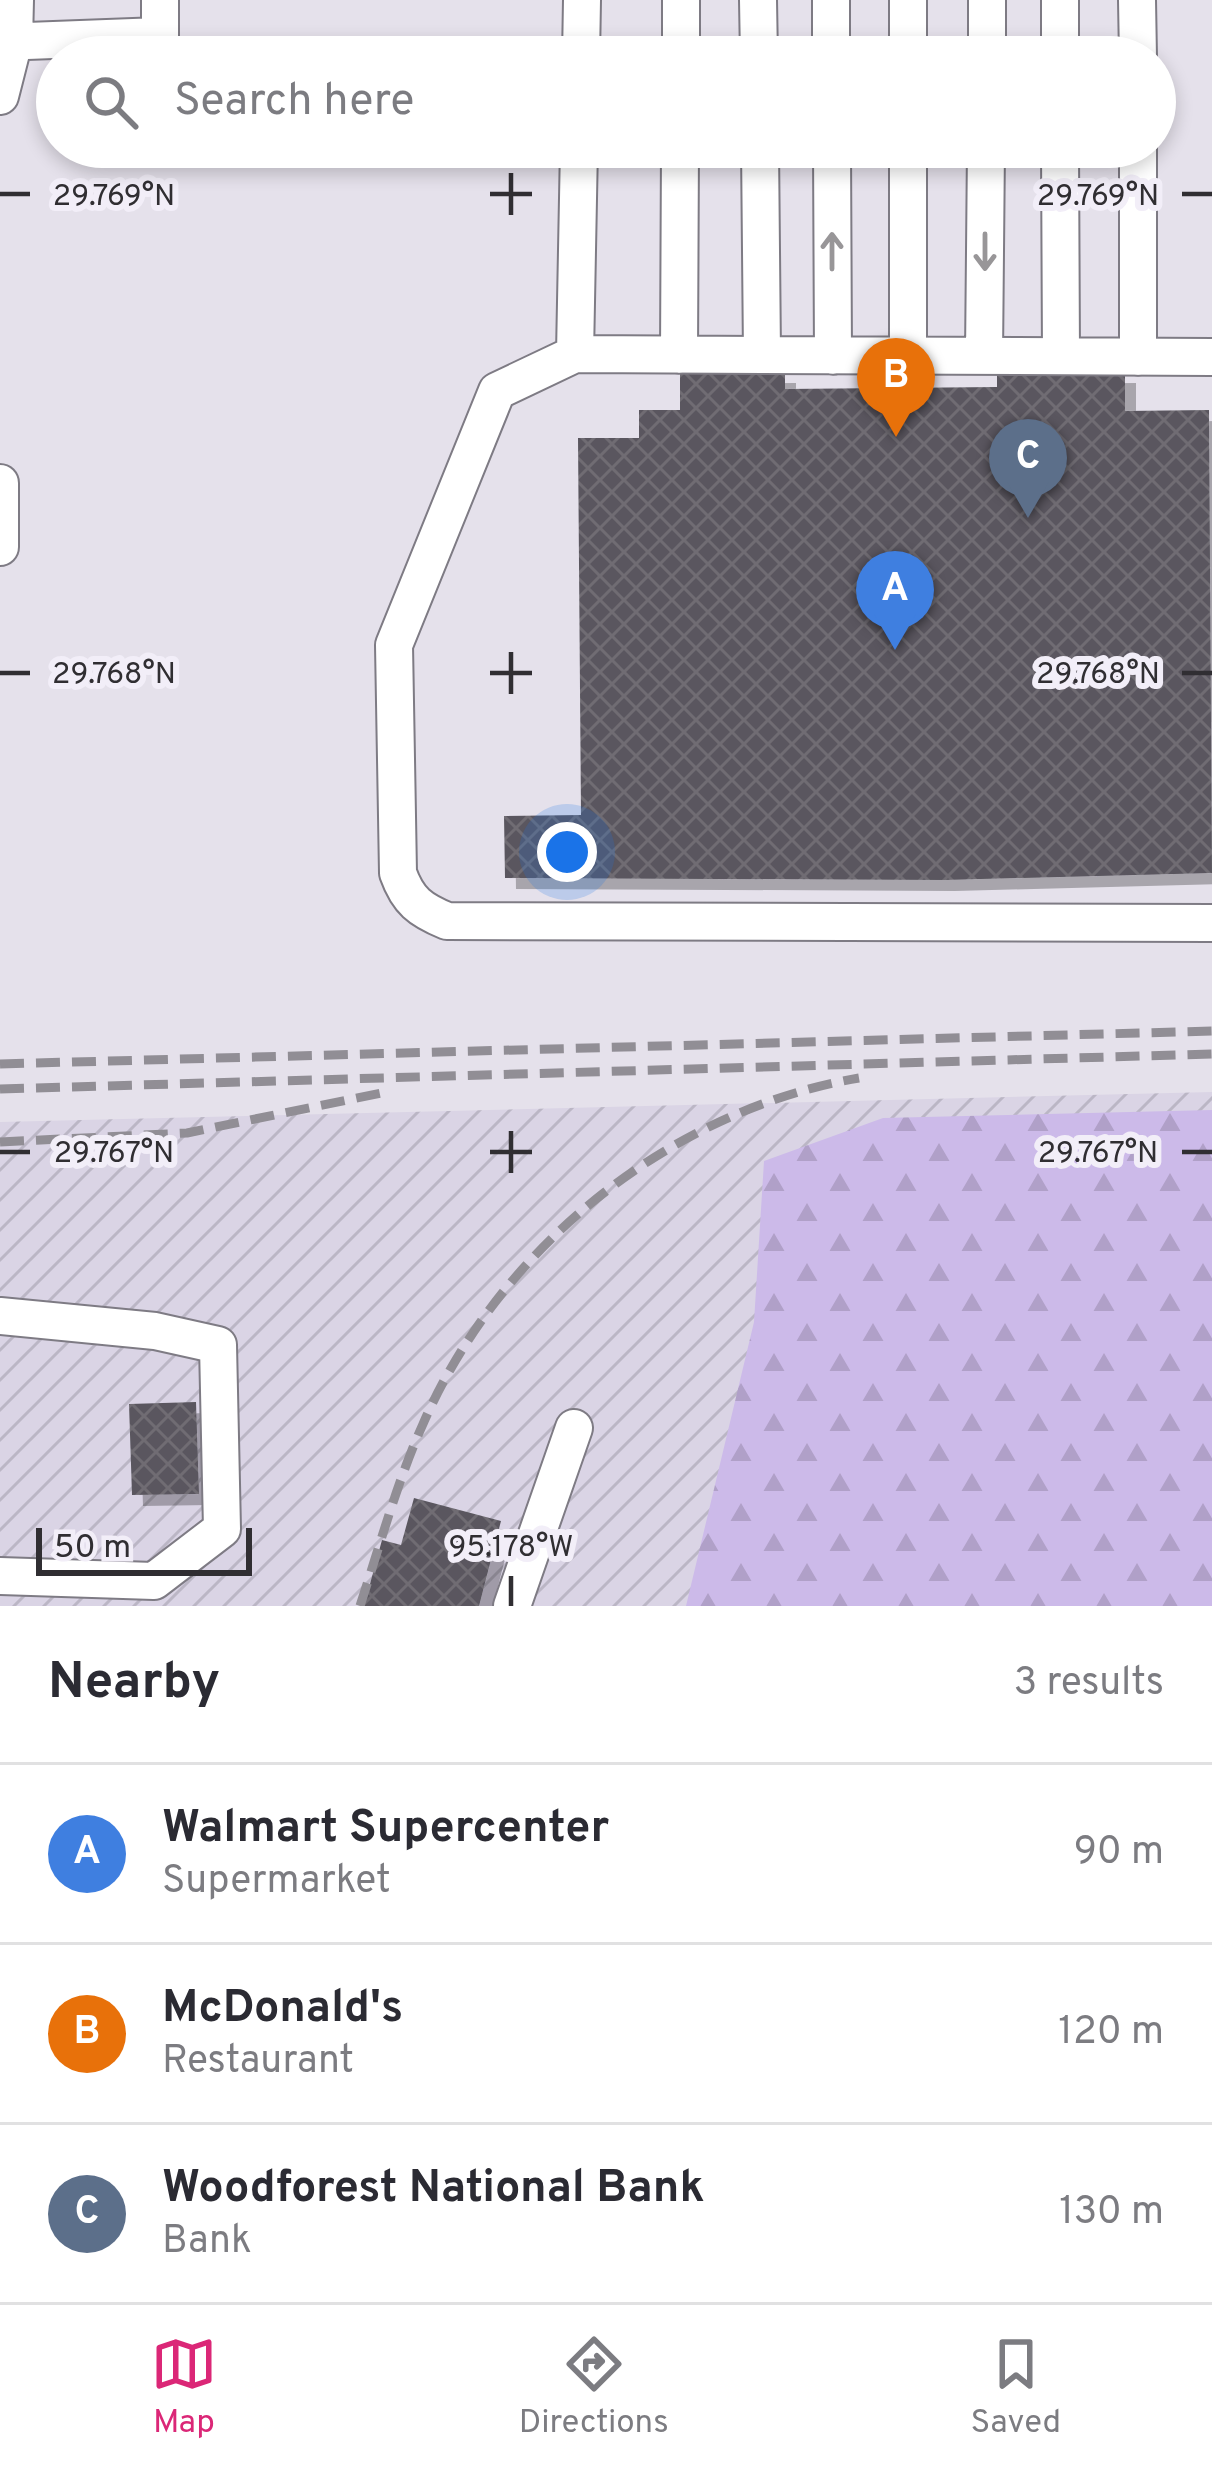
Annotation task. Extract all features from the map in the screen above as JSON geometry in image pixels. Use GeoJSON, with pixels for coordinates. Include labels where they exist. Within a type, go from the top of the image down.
{"type":"FeatureCollection","features":[{"type":"Feature","properties":{"kind":"lane"},"geometry":{"type":"LineString","coordinates":[[0,96],[15,0]]}},
{"type":"Feature","properties":{"kind":"lane"},"geometry":{"type":"LineString","coordinates":[[160,0],[160,36]]}},
{"type":"Feature","properties":{"kind":"lane"},"geometry":{"type":"LineString","coordinates":[[581,36],[582,0]]}},
{"type":"Feature","properties":{"kind":"lane"},"geometry":{"type":"LineString","coordinates":[[681,0],[681,36]]}},
{"type":"Feature","properties":{"kind":"lane"},"geometry":{"type":"LineString","coordinates":[[758,0],[759,36]]}},
{"type":"Feature","properties":{"kind":"lane"},"geometry":{"type":"LineString","coordinates":[[831,0],[831,36]]}},
{"type":"Feature","properties":{"kind":"lane"},"geometry":{"type":"LineString","coordinates":[[908,0],[908,36]]}},
{"type":"Feature","properties":{"kind":"lane"},"geometry":{"type":"LineString","coordinates":[[987,0],[987,36]]}},
{"type":"Feature","properties":{"kind":"lane"},"geometry":{"type":"LineString","coordinates":[[1060,0],[1060,36]]}},
{"type":"Feature","properties":{"kind":"lane"},"geometry":{"type":"LineString","coordinates":[[1137,0],[1138,36]]}},
{"type":"Feature","properties":{"kind":"lane"},"geometry":{"type":"LineString","coordinates":[[575,354],[579,168]]}},
{"type":"Feature","properties":{"kind":"lane"},"geometry":{"type":"LineString","coordinates":[[679,356],[680,168]]}},
{"type":"Feature","properties":{"kind":"lane"},"geometry":{"type":"LineString","coordinates":[[760,168],[762,356]]}},
{"type":"Feature","properties":{"kind":"lane"},"geometry":{"type":"LineString","coordinates":[[832,168],[832,356]]}},
{"type":"Feature","properties":{"kind":"lane"},"geometry":{"type":"LineString","coordinates":[[908,168],[908,356]]}},
{"type":"Feature","properties":{"kind":"lane"},"geometry":{"type":"LineString","coordinates":[[984,356],[986,168]]}},
{"type":"Feature","properties":{"kind":"lane"},"geometry":{"type":"LineString","coordinates":[[1060,168],[1061,356]]}},
{"type":"Feature","properties":{"kind":"lane"},"geometry":{"type":"LineString","coordinates":[[1138,168],[1138,357]]}},
{"type":"Feature","properties":{"kind":"lane"},"geometry":{"type":"LineString","coordinates":[[1212,357],[575,354],[497,391],[394,645],[398,873],[406,897],[422,911],[447,921],[1212,923]]}},
{"type":"Feature","properties":{"kind":"lane"},"geometry":{"type":"LineString","coordinates":[[0,484],[0,547]]}},
{"type":"Feature","properties":{"kind":"lane"},"geometry":{"type":"LineString","coordinates":[[0,1316],[155,1331],[218,1345],[222,1528],[151,1593],[0,1576]]}},
{"type":"Feature","properties":{"kind":"lane"},"geometry":{"type":"LineString","coordinates":[[512,1606],[574,1428]]}},
{"type":"Feature","properties":{"kind":"shaded area"},"geometry":{"type":"Polygon","coordinates":[[[1212,1092],[1212,1606],[0,1606],[0,1122],[1212,1092]]]}},
{"type":"Feature","properties":{"kind":"green space"},"geometry":{"type":"Polygon","coordinates":[[[1212,1110],[1212,1606],[686,1606],[754,1322],[764,1161],[883,1118],[1212,1110]]]}},
{"type":"Feature","properties":{"kind":"building"},"geometry":{"type":"Polygon","coordinates":[[[785,372],[785,389],[997,387],[997,373],[1125,372],[1125,411],[1209,410],[1212,873],[944,880],[505,878],[504,816],[581,815],[578,438],[639,438],[639,410],[680,410],[680,373],[785,372]]]}},
{"type":"Feature","properties":{"kind":"building"},"geometry":{"type":"Polygon","coordinates":[[[196,1402],[199,1494],[132,1495],[129,1404],[196,1402]]]}},
{"type":"Feature","properties":{"kind":"building"},"geometry":{"type":"Polygon","coordinates":[[[414,1498],[501,1521],[479,1606],[364,1606],[382,1540],[401,1545],[414,1498]]]}},
{"type":"Feature","properties":{"kind":"railway"},"geometry":{"type":"LineString","coordinates":[[0,1064],[1212,1031]]}},
{"type":"Feature","properties":{"kind":"railway"},"geometry":{"type":"LineString","coordinates":[[0,1089],[1212,1054]]}},
{"type":"Feature","properties":{"kind":"railway"},"geometry":{"type":"LineString","coordinates":[[360,1606],[423,1424],[456,1360],[497,1300],[545,1246],[599,1197],[658,1155],[722,1121],[789,1095],[859,1078]]}},
{"type":"Feature","properties":{"kind":"railway"},"geometry":{"type":"LineString","coordinates":[[0,1142],[187,1133],[391,1091]]}},
{"type":"Feature","properties":{"kind":"place","name":"McDonald's"},"geometry":{"type":"Point","coordinates":[896,437]}},
{"type":"Feature","properties":{"kind":"place","name":"Woodforest National Bank"},"geometry":{"type":"Point","coordinates":[1028,518]}},
{"type":"Feature","properties":{"kind":"place","name":"Walmart Supercenter"},"geometry":{"type":"Point","coordinates":[895,650]}}]}
